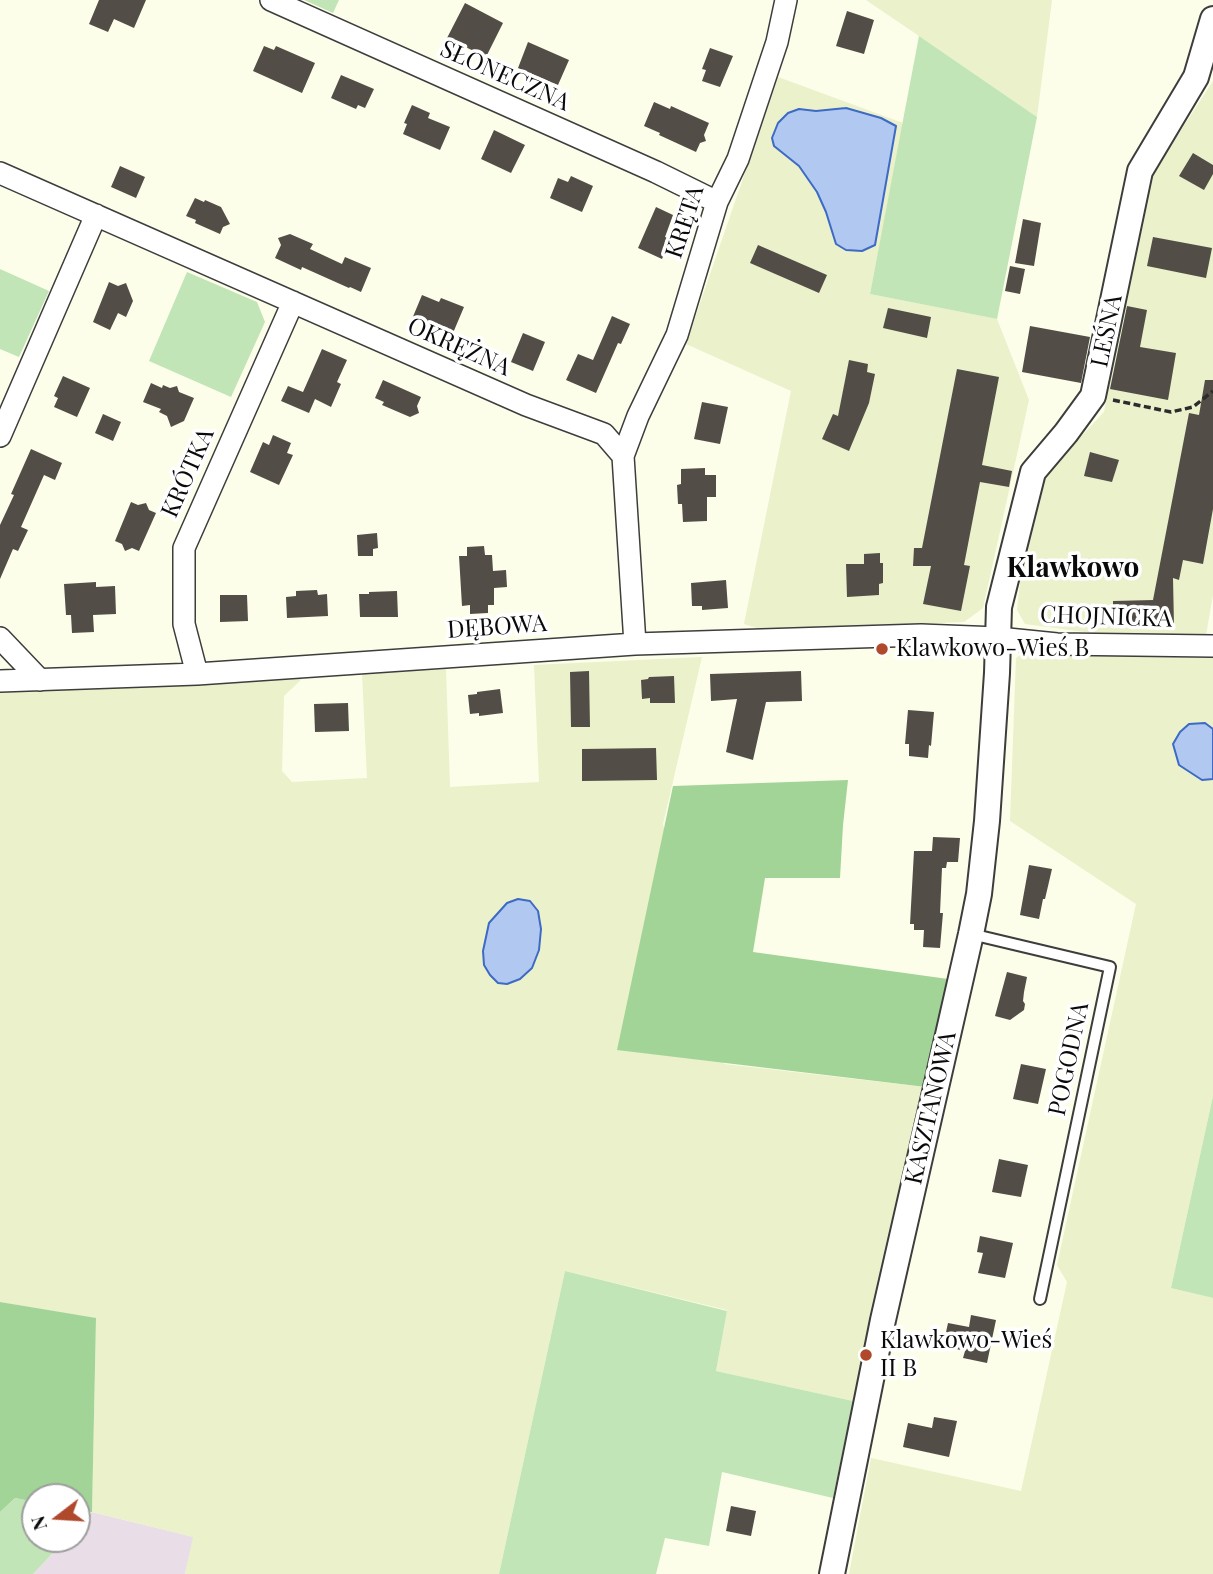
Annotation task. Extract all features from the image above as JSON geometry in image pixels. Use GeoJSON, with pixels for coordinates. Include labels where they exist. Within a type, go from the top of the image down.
{"type":"FeatureCollection","features":[{"type":"Feature","properties":{"kind":"street","name":"SŁONECZNA"},"geometry":{"type":"LineString","coordinates":[[271,0],[717,201]]}},
{"type":"Feature","properties":{"kind":"street","name":"KRĘTA"},"geometry":{"type":"LineString","coordinates":[[623,456],[638,416],[677,335],[717,201],[737,159],[776,42],[786,0]]}},
{"type":"Feature","properties":{"kind":"street","name":"LEŚNA"},"geometry":{"type":"LineString","coordinates":[[998,638],[999,607],[1033,471],[1093,396],[1140,171],[1196,77],[1213,19]]}},
{"type":"Feature","properties":{"kind":"street","name":"OKRĘŻNA"},"geometry":{"type":"LineString","coordinates":[[0,173],[526,405],[604,434],[623,456]]}},
{"type":"Feature","properties":{"kind":"street"},"geometry":{"type":"LineString","coordinates":[[0,436],[96,215]]}},
{"type":"Feature","properties":{"kind":"street","name":"KRÓTKA"},"geometry":{"type":"LineString","coordinates":[[197,674],[184,624],[184,548],[293,302]]}},
{"type":"Feature","properties":{"kind":"street"},"geometry":{"type":"LineString","coordinates":[[623,456],[635,644]]}},
{"type":"Feature","properties":{"kind":"street","name":"DĘBOWA"},"geometry":{"type":"LineString","coordinates":[[0,681],[197,674],[635,644],[921,635],[998,638]]}},
{"type":"Feature","properties":{"kind":"street"},"geometry":{"type":"LineString","coordinates":[[0,638],[40,680]]}},
{"type":"Feature","properties":{"kind":"street","name":"CHOJNICKA"},"geometry":{"type":"LineString","coordinates":[[998,638],[1057,644],[1213,646]]}},
{"type":"Feature","properties":{"kind":"street","name":"KASZTANOWA"},"geometry":{"type":"LineString","coordinates":[[832,1574],[883,1320],[979,894],[987,821],[998,638]]}},
{"type":"Feature","properties":{"kind":"lane","name":"POGODNA"},"geometry":{"type":"LineString","coordinates":[[971,934],[1110,967],[1040,1299]]}},
{"type":"Feature","properties":{"kind":"path"},"geometry":{"type":"LineString","coordinates":[[1093,396],[1171,412],[1193,407],[1213,391]]}},
{"type":"Feature","properties":{"kind":"shaded area"},"geometry":{"type":"Polygon","coordinates":[[[91,1513],[194,1537],[185,1574],[33,1574],[53,1553],[91,1553],[91,1513]]]}},
{"type":"Feature","properties":{"kind":"green space"},"geometry":{"type":"Polygon","coordinates":[[[304,0],[339,0],[333,13],[304,0]]]}},
{"type":"Feature","properties":{"kind":"green space"},"geometry":{"type":"Polygon","coordinates":[[[866,0],[1052,0],[1037,117],[919,36],[866,0]]]}},
{"type":"Feature","properties":{"kind":"green space"},"geometry":{"type":"Polygon","coordinates":[[[919,36],[1037,117],[997,319],[870,294],[919,36]]]}},
{"type":"Feature","properties":{"kind":"green space"},"geometry":{"type":"Polygon","coordinates":[[[778,77],[903,123],[870,294],[997,319],[1029,400],[983,608],[964,622],[763,630],[744,624],[791,391],[686,344],[778,77]]]}},
{"type":"Feature","properties":{"kind":"green space"},"geometry":{"type":"Polygon","coordinates":[[[1213,81],[1213,595],[1206,635],[1092,633],[1025,624],[1017,610],[1021,574],[1043,477],[1104,412],[1149,179],[1213,81]]]}},
{"type":"Feature","properties":{"kind":"green space"},"geometry":{"type":"Polygon","coordinates":[[[0,269],[49,291],[19,357],[0,349],[0,269]]]}},
{"type":"Feature","properties":{"kind":"green space"},"geometry":{"type":"Polygon","coordinates":[[[187,272],[257,302],[265,322],[231,397],[149,361],[187,272]]]}},
{"type":"Feature","properties":{"kind":"green space"},"geometry":{"type":"Polygon","coordinates":[[[1025,652],[1213,658],[1213,1096],[1171,1288],[1213,1298],[1213,1574],[849,1574],[871,1458],[1021,1491],[1067,1282],[1057,1265],[1136,904],[1010,821],[1016,658],[1025,652]]]}},
{"type":"Feature","properties":{"kind":"green space"},"geometry":{"type":"Polygon","coordinates":[[[702,657],[663,824],[724,1064],[926,1087],[872,1310],[853,1401],[716,1371],[727,1310],[565,1271],[499,1574],[185,1574],[193,1537],[92,1512],[96,1319],[0,1302],[0,690],[305,676],[284,696],[282,771],[292,782],[367,778],[362,673],[446,669],[450,787],[539,782],[534,665],[702,657]]]}},
{"type":"Feature","properties":{"kind":"green space"},"geometry":{"type":"Polygon","coordinates":[[[848,780],[840,878],[765,878],[753,952],[948,979],[926,1087],[617,1050],[673,786],[848,780]]]}},
{"type":"Feature","properties":{"kind":"green space"},"geometry":{"type":"Polygon","coordinates":[[[1213,1096],[1213,1298],[1171,1288],[1213,1096]]]}},
{"type":"Feature","properties":{"kind":"green space"},"geometry":{"type":"Polygon","coordinates":[[[565,1271],[727,1311],[716,1371],[853,1401],[833,1498],[722,1472],[709,1546],[665,1538],[656,1574],[499,1574],[565,1271]]]}},
{"type":"Feature","properties":{"kind":"green space"},"geometry":{"type":"Polygon","coordinates":[[[0,1302],[96,1318],[92,1512],[91,1483],[21,1483],[21,1499],[15,1498],[0,1512],[0,1302]]]}},
{"type":"Feature","properties":{"kind":"green space"},"geometry":{"type":"Polygon","coordinates":[[[15,1498],[21,1499],[21,1553],[53,1553],[33,1574],[0,1574],[0,1512],[15,1498]]]}},
{"type":"Feature","properties":{"kind":"water"},"geometry":{"type":"Polygon","coordinates":[[[846,108],[881,118],[896,126],[875,245],[862,251],[846,250],[836,244],[817,192],[799,166],[774,146],[772,138],[778,123],[788,113],[799,109],[816,111],[846,108]]]}},
{"type":"Feature","properties":{"kind":"water"},"geometry":{"type":"Polygon","coordinates":[[[1205,723],[1213,729],[1213,779],[1202,780],[1179,765],[1173,744],[1189,724],[1205,723]]]}},
{"type":"Feature","properties":{"kind":"water"},"geometry":{"type":"Polygon","coordinates":[[[518,899],[530,901],[538,911],[541,929],[539,950],[532,968],[520,979],[507,984],[498,983],[484,965],[483,951],[489,923],[507,903],[518,899]]]}},
{"type":"Feature","properties":{"kind":"building"},"geometry":{"type":"Polygon","coordinates":[[[99,0],[146,0],[134,28],[114,19],[108,32],[89,24],[99,0]]]}},
{"type":"Feature","properties":{"kind":"building"},"geometry":{"type":"Polygon","coordinates":[[[465,3],[503,23],[486,57],[447,38],[465,3]]]}},
{"type":"Feature","properties":{"kind":"building"},"geometry":{"type":"Polygon","coordinates":[[[847,11],[874,20],[864,54],[836,46],[847,11]]]}},
{"type":"Feature","properties":{"kind":"building"},"geometry":{"type":"Polygon","coordinates":[[[528,42],[569,60],[558,85],[518,68],[528,42]]]}},
{"type":"Feature","properties":{"kind":"building"},"geometry":{"type":"Polygon","coordinates":[[[264,46],[274,50],[276,46],[315,63],[302,93],[253,71],[264,46]]]}},
{"type":"Feature","properties":{"kind":"building"},"geometry":{"type":"Polygon","coordinates":[[[710,48],[733,56],[720,87],[702,81],[706,70],[702,69],[710,48]]]}},
{"type":"Feature","properties":{"kind":"building"},"geometry":{"type":"Polygon","coordinates":[[[341,75],[374,89],[365,108],[358,105],[356,109],[331,98],[341,75]]]}},
{"type":"Feature","properties":{"kind":"building"},"geometry":{"type":"Polygon","coordinates":[[[654,102],[670,109],[671,106],[709,123],[704,135],[706,141],[700,143],[696,152],[644,126],[654,102]]]}},
{"type":"Feature","properties":{"kind":"building"},"geometry":{"type":"Polygon","coordinates":[[[412,105],[430,113],[428,118],[450,127],[440,150],[403,134],[407,124],[404,123],[412,105]]]}},
{"type":"Feature","properties":{"kind":"building"},"geometry":{"type":"Polygon","coordinates":[[[494,130],[525,145],[511,173],[481,159],[494,130]]]}},
{"type":"Feature","properties":{"kind":"building"},"geometry":{"type":"Polygon","coordinates":[[[1193,153],[1213,165],[1213,174],[1204,190],[1179,176],[1193,153]]]}},
{"type":"Feature","properties":{"kind":"building"},"geometry":{"type":"Polygon","coordinates":[[[120,166],[145,177],[136,198],[111,187],[120,166]]]}},
{"type":"Feature","properties":{"kind":"building"},"geometry":{"type":"Polygon","coordinates":[[[571,176],[593,186],[582,212],[550,198],[558,178],[568,182],[571,176]]]}},
{"type":"Feature","properties":{"kind":"building"},"geometry":{"type":"Polygon","coordinates":[[[195,198],[221,207],[230,224],[223,227],[220,234],[186,216],[195,198]]]}},
{"type":"Feature","properties":{"kind":"building"},"geometry":{"type":"Polygon","coordinates":[[[656,207],[673,215],[665,237],[671,239],[662,259],[638,248],[656,207]]]}},
{"type":"Feature","properties":{"kind":"building"},"geometry":{"type":"Polygon","coordinates":[[[1023,219],[1041,223],[1034,266],[1015,263],[1023,219]]]}},
{"type":"Feature","properties":{"kind":"building"},"geometry":{"type":"Polygon","coordinates":[[[290,234],[313,244],[310,249],[342,264],[345,257],[371,268],[361,292],[275,258],[281,245],[278,238],[290,234]]]}},
{"type":"Feature","properties":{"kind":"building"},"geometry":{"type":"Polygon","coordinates":[[[1153,237],[1212,248],[1206,278],[1147,266],[1153,237]]]}},
{"type":"Feature","properties":{"kind":"building"},"geometry":{"type":"Polygon","coordinates":[[[758,245],[827,275],[819,293],[750,263],[758,245]]]}},
{"type":"Feature","properties":{"kind":"building"},"geometry":{"type":"Polygon","coordinates":[[[1010,266],[1025,269],[1020,294],[1005,291],[1010,266]]]}},
{"type":"Feature","properties":{"kind":"building"},"geometry":{"type":"Polygon","coordinates":[[[109,282],[118,286],[126,283],[133,301],[126,317],[118,313],[110,330],[93,322],[109,282]]]}},
{"type":"Feature","properties":{"kind":"building"},"geometry":{"type":"Polygon","coordinates":[[[422,295],[439,302],[441,298],[464,307],[453,333],[412,319],[422,295]]]}},
{"type":"Feature","properties":{"kind":"building"},"geometry":{"type":"Polygon","coordinates":[[[1127,306],[1147,310],[1140,347],[1176,353],[1168,400],[1110,389],[1127,306]]]}},
{"type":"Feature","properties":{"kind":"building"},"geometry":{"type":"Polygon","coordinates":[[[888,308],[931,317],[927,338],[883,328],[888,308]]]}},
{"type":"Feature","properties":{"kind":"building"},"geometry":{"type":"Polygon","coordinates":[[[612,316],[630,324],[621,344],[618,343],[596,393],[566,380],[578,354],[593,360],[612,316]]]}},
{"type":"Feature","properties":{"kind":"building"},"geometry":{"type":"Polygon","coordinates":[[[1030,326],[1090,337],[1081,383],[1022,372],[1030,326]]]}},
{"type":"Feature","properties":{"kind":"building"},"geometry":{"type":"Polygon","coordinates":[[[523,333],[545,342],[533,371],[511,362],[523,333]]]}},
{"type":"Feature","properties":{"kind":"building"},"geometry":{"type":"Polygon","coordinates":[[[322,349],[347,360],[337,382],[341,384],[331,407],[315,399],[309,413],[281,401],[288,386],[303,392],[322,349]]]}},
{"type":"Feature","properties":{"kind":"building"},"geometry":{"type":"Polygon","coordinates":[[[849,360],[868,364],[867,372],[875,374],[869,403],[849,451],[822,439],[833,414],[838,416],[849,360]]]}},
{"type":"Feature","properties":{"kind":"building"},"geometry":{"type":"Polygon","coordinates":[[[957,369],[999,377],[982,465],[1012,471],[1009,487],[980,482],[964,565],[970,566],[961,611],[923,604],[931,566],[913,566],[914,548],[922,548],[957,369]]]}},
{"type":"Feature","properties":{"kind":"building"},"geometry":{"type":"Polygon","coordinates":[[[63,376],[90,388],[77,417],[54,407],[58,398],[54,396],[63,376]]]}},
{"type":"Feature","properties":{"kind":"building"},"geometry":{"type":"Polygon","coordinates":[[[383,380],[421,397],[417,406],[419,413],[410,417],[382,405],[384,402],[375,398],[383,380]]]}},
{"type":"Feature","properties":{"kind":"building"},"geometry":{"type":"Polygon","coordinates":[[[1205,380],[1213,380],[1213,509],[1203,564],[1183,560],[1179,580],[1173,578],[1174,626],[1113,626],[1113,601],[1153,600],[1189,413],[1199,415],[1205,380]]]}},
{"type":"Feature","properties":{"kind":"building"},"geometry":{"type":"Polygon","coordinates":[[[151,383],[162,388],[163,385],[170,388],[177,386],[179,392],[194,398],[184,421],[171,427],[167,416],[159,412],[161,409],[143,402],[151,383]]]}},
{"type":"Feature","properties":{"kind":"building"},"geometry":{"type":"Polygon","coordinates":[[[702,402],[728,407],[720,444],[694,439],[702,402]]]}},
{"type":"Feature","properties":{"kind":"building"},"geometry":{"type":"Polygon","coordinates":[[[103,414],[121,422],[113,441],[95,433],[103,414]]]}},
{"type":"Feature","properties":{"kind":"building"},"geometry":{"type":"Polygon","coordinates":[[[273,435],[291,443],[287,453],[293,455],[279,485],[250,472],[263,442],[269,445],[273,435]]]}},
{"type":"Feature","properties":{"kind":"building"},"geometry":{"type":"Polygon","coordinates":[[[31,449],[62,463],[55,480],[44,475],[21,527],[28,530],[18,551],[13,549],[0,579],[0,525],[31,449]]]}},
{"type":"Feature","properties":{"kind":"building"},"geometry":{"type":"Polygon","coordinates":[[[1090,452],[1119,460],[1112,482],[1084,476],[1090,452]]]}},
{"type":"Feature","properties":{"kind":"building"},"geometry":{"type":"Polygon","coordinates":[[[705,468],[705,475],[716,475],[716,497],[707,497],[707,521],[683,522],[677,485],[681,484],[681,469],[705,468]]]}},
{"type":"Feature","properties":{"kind":"building"},"geometry":{"type":"Polygon","coordinates":[[[131,502],[138,505],[146,503],[149,510],[156,513],[139,551],[132,548],[125,551],[122,544],[115,541],[131,502]]]}},
{"type":"Feature","properties":{"kind":"building"},"geometry":{"type":"Polygon","coordinates":[[[377,533],[378,548],[373,549],[373,556],[358,556],[357,535],[377,533]]]}},
{"type":"Feature","properties":{"kind":"building"},"geometry":{"type":"Polygon","coordinates":[[[484,546],[485,555],[492,555],[493,571],[506,570],[507,587],[494,588],[494,605],[488,605],[488,613],[470,614],[470,605],[462,606],[459,556],[467,556],[467,547],[484,546]]]}},
{"type":"Feature","properties":{"kind":"building"},"geometry":{"type":"Polygon","coordinates":[[[880,553],[883,583],[879,584],[879,595],[847,597],[846,564],[864,564],[864,554],[880,553]]]}},
{"type":"Feature","properties":{"kind":"building"},"geometry":{"type":"Polygon","coordinates":[[[726,580],[728,608],[702,610],[702,606],[692,606],[691,583],[726,580]]]}},
{"type":"Feature","properties":{"kind":"building"},"geometry":{"type":"Polygon","coordinates":[[[96,582],[96,587],[115,586],[116,614],[93,615],[94,632],[72,633],[71,615],[66,615],[64,584],[96,582]]]}},
{"type":"Feature","properties":{"kind":"building"},"geometry":{"type":"Polygon","coordinates":[[[317,590],[318,595],[327,594],[328,616],[287,618],[286,597],[296,596],[296,591],[317,590]]]}},
{"type":"Feature","properties":{"kind":"building"},"geometry":{"type":"Polygon","coordinates":[[[397,591],[398,617],[360,617],[359,594],[397,591]]]}},
{"type":"Feature","properties":{"kind":"building"},"geometry":{"type":"Polygon","coordinates":[[[220,595],[247,595],[248,621],[220,622],[220,595]]]}},
{"type":"Feature","properties":{"kind":"building"},"geometry":{"type":"Polygon","coordinates":[[[589,671],[590,727],[571,727],[570,672],[589,671]]]}},
{"type":"Feature","properties":{"kind":"building"},"geometry":{"type":"Polygon","coordinates":[[[801,671],[802,701],[766,702],[753,760],[726,752],[737,699],[711,701],[710,674],[801,671]]]}},
{"type":"Feature","properties":{"kind":"building"},"geometry":{"type":"Polygon","coordinates":[[[674,676],[675,703],[650,703],[650,698],[642,699],[641,680],[674,676]]]}},
{"type":"Feature","properties":{"kind":"building"},"geometry":{"type":"Polygon","coordinates":[[[500,689],[503,713],[479,716],[479,713],[470,714],[468,695],[500,689]]]}},
{"type":"Feature","properties":{"kind":"building"},"geometry":{"type":"Polygon","coordinates":[[[348,703],[349,731],[315,732],[314,704],[348,703]]]}},
{"type":"Feature","properties":{"kind":"building"},"geometry":{"type":"Polygon","coordinates":[[[908,710],[934,712],[928,758],[909,756],[909,744],[905,744],[908,710]]]}},
{"type":"Feature","properties":{"kind":"building"},"geometry":{"type":"Polygon","coordinates":[[[656,748],[657,780],[582,781],[582,749],[656,748]]]}},
{"type":"Feature","properties":{"kind":"building"},"geometry":{"type":"Polygon","coordinates":[[[933,837],[960,838],[958,862],[947,862],[946,868],[942,868],[940,913],[943,913],[940,948],[923,947],[924,930],[914,930],[914,924],[910,924],[914,851],[932,851],[933,837]]]}},
{"type":"Feature","properties":{"kind":"building"},"geometry":{"type":"Polygon","coordinates":[[[1029,865],[1052,869],[1039,919],[1020,915],[1029,865]]]}},
{"type":"Feature","properties":{"kind":"building"},"geometry":{"type":"Polygon","coordinates":[[[1007,972],[1027,977],[1024,1010],[1010,1020],[995,1016],[1007,972]]]}},
{"type":"Feature","properties":{"kind":"building"},"geometry":{"type":"Polygon","coordinates":[[[1021,1064],[1046,1069],[1038,1104],[1013,1099],[1021,1064]]]}},
{"type":"Feature","properties":{"kind":"building"},"geometry":{"type":"Polygon","coordinates":[[[999,1159],[1028,1165],[1021,1197],[992,1192],[999,1159]]]}},
{"type":"Feature","properties":{"kind":"building"},"geometry":{"type":"Polygon","coordinates":[[[980,1236],[1013,1243],[1005,1278],[978,1273],[983,1253],[977,1252],[980,1236]]]}},
{"type":"Feature","properties":{"kind":"building"},"geometry":{"type":"Polygon","coordinates":[[[971,1315],[996,1320],[987,1363],[963,1358],[965,1351],[943,1346],[948,1323],[969,1327],[971,1315]]]}},
{"type":"Feature","properties":{"kind":"building"},"geometry":{"type":"Polygon","coordinates":[[[934,1417],[957,1421],[949,1457],[903,1447],[908,1423],[932,1428],[934,1417]]]}},
{"type":"Feature","properties":{"kind":"building"},"geometry":{"type":"Polygon","coordinates":[[[731,1506],[756,1511],[751,1536],[726,1531],[731,1506]]]}},
{"type":"Feature","properties":{"kind":"place","name":"Klawkowo-Wieś B"},"geometry":{"type":"Point","coordinates":[882,649]}},
{"type":"Feature","properties":{"kind":"place","name":"Klawkowo-Wieś II B"},"geometry":{"type":"Point","coordinates":[866,1355]}},
{"type":"Feature","properties":{"kind":"district","name":"Klawkowo"},"geometry":{"type":"Point","coordinates":[1073,568]}}]}
